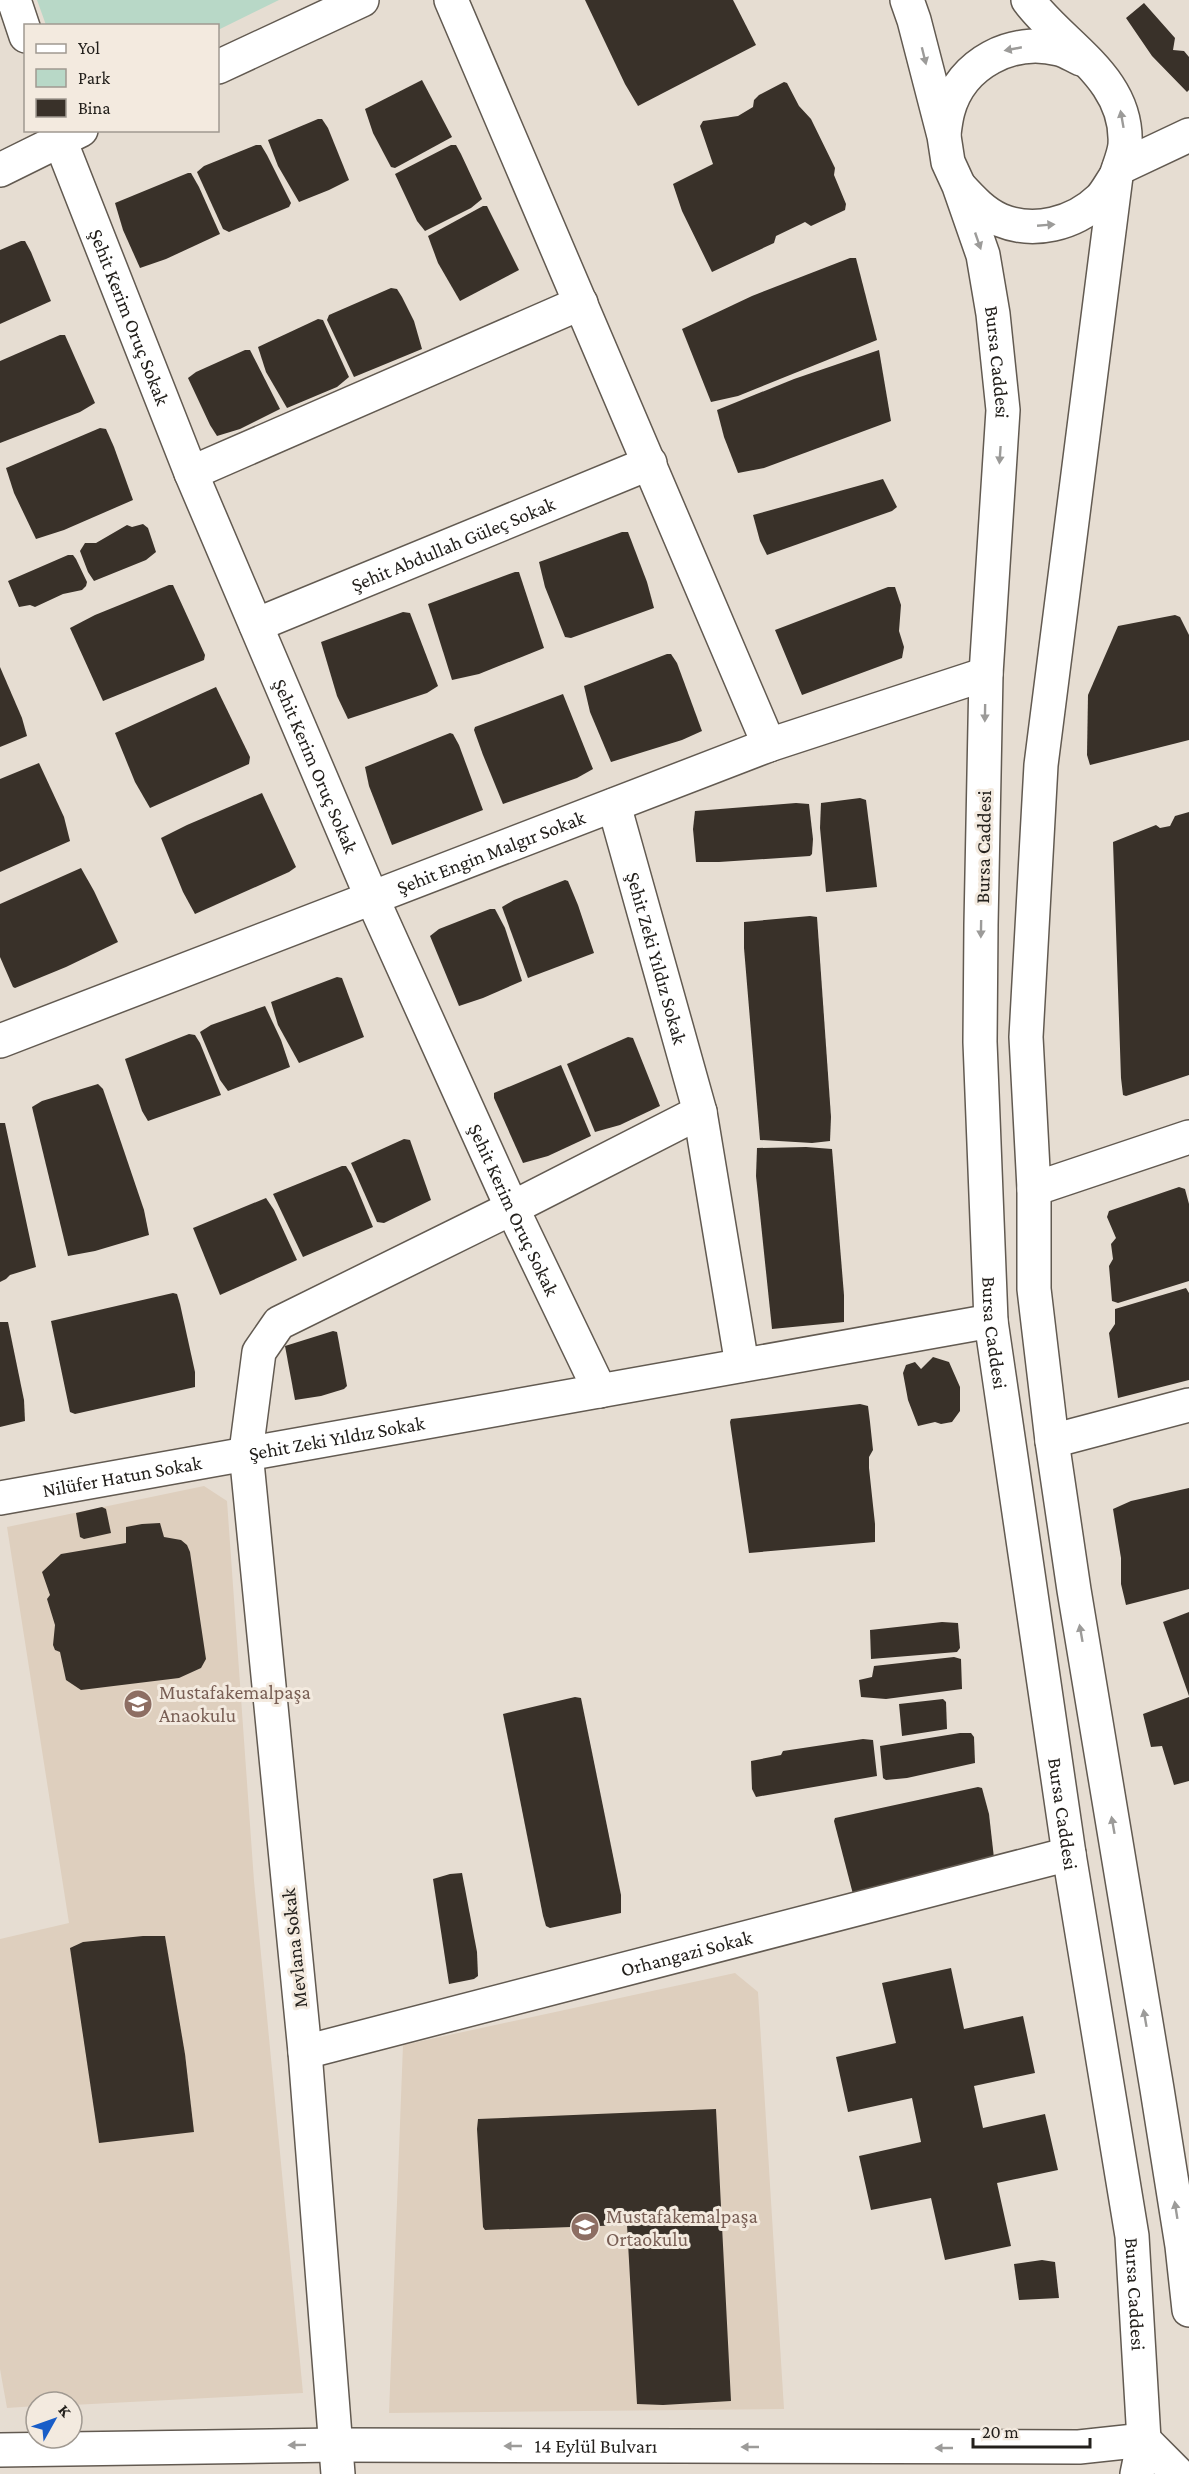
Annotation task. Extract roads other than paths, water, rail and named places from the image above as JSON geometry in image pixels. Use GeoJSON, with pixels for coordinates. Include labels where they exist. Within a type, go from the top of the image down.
{"type":"FeatureCollection","features":[{"type":"Feature","properties":{"kind":"street"},"geometry":{"type":"LineString","coordinates":[[14,0],[24,30]]}},
{"type":"Feature","properties":{"kind":"street"},"geometry":{"type":"LineString","coordinates":[[219,67],[362,0]]}},
{"type":"Feature","properties":{"kind":"street"},"geometry":{"type":"LineString","coordinates":[[451,0],[769,745]]}},
{"type":"Feature","properties":{"kind":"street","name":"Bursa Caddesi"},"geometry":{"type":"LineString","coordinates":[[907,0],[915,20],[944,136],[948,162],[959,186],[982,255],[993,314],[1002,410],[986,674],[980,1042],[991,1321],[1069,1854],[1132,2236],[1144,2440],[1137,2474]]}},
{"type":"Feature","properties":{"kind":"street","name":"Bursa Caddesi"},"geometry":{"type":"LineString","coordinates":[[1028,0],[1040,16],[1110,86],[1123,114],[1125,146],[1118,172],[1041,765],[1026,1037],[1034,1189],[1034,1289],[1052,1441],[1074,1590],[1185,2245],[1189,2310]]}},
{"type":"Feature","properties":{"kind":"street","name":"Bursa Caddesi"},"geometry":{"type":"LineString","coordinates":[[944,136],[948,109],[961,84],[980,63],[1005,50],[1033,45],[1061,49],[1089,63]]}},
{"type":"Feature","properties":{"kind":"street"},"geometry":{"type":"LineString","coordinates":[[0,170],[65,134]]}},
{"type":"Feature","properties":{"kind":"street","name":"Şehit Kerim Oruç Sokak"},"geometry":{"type":"LineString","coordinates":[[65,134],[191,473],[372,898],[512,1208],[600,1391]]}},
{"type":"Feature","properties":{"kind":"street"},"geometry":{"type":"LineString","coordinates":[[1118,172],[1189,135]]}},
{"type":"Feature","properties":{"kind":"street","name":"Bursa Caddesi"},"geometry":{"type":"LineString","coordinates":[[959,186],[977,205],[1000,220],[1027,226],[1054,225],[1080,215],[1101,198],[1118,172]]}},
{"type":"Feature","properties":{"kind":"street"},"geometry":{"type":"LineString","coordinates":[[191,473],[581,303]]}},
{"type":"Feature","properties":{"kind":"street","name":"Şehit Abdullah Güleç Sokak"},"geometry":{"type":"LineString","coordinates":[[256,625],[650,463]]}},
{"type":"Feature","properties":{"kind":"street","name":"Şehit Engin Malgır Sokak"},"geometry":{"type":"LineString","coordinates":[[0,1041],[769,745],[986,674]]}},
{"type":"Feature","properties":{"kind":"street","name":"Şehit Zeki Yıldız Sokak"},"geometry":{"type":"LineString","coordinates":[[614,805],[700,1112],[742,1365]]}},
{"type":"Feature","properties":{"kind":"street","name":"Şehit Zeki Yıldız Sokak"},"geometry":{"type":"LineString","coordinates":[[700,1112],[279,1323],[259,1352],[246,1452],[991,1321]]}},
{"type":"Feature","properties":{"kind":"street"},"geometry":{"type":"LineString","coordinates":[[1034,1189],[1189,1137]]}},
{"type":"Feature","properties":{"kind":"street"},"geometry":{"type":"LineString","coordinates":[[1052,1441],[1189,1405]]}},
{"type":"Feature","properties":{"kind":"street","name":"Nilüfer Hatun Sokak"},"geometry":{"type":"LineString","coordinates":[[0,1498],[246,1452]]}},
{"type":"Feature","properties":{"kind":"street","name":"Mevlana Sokak"},"geometry":{"type":"LineString","coordinates":[[246,1452],[304,2052],[337,2459]]}},
{"type":"Feature","properties":{"kind":"street","name":"Orhangazi Sokak"},"geometry":{"type":"LineString","coordinates":[[304,2052],[1069,1854]]}},
{"type":"Feature","properties":{"kind":"street"},"geometry":{"type":"LineString","coordinates":[[1144,2440],[1178,2474]]}},
{"type":"Feature","properties":{"kind":"street","name":"14 Eylül Bulvarı"},"geometry":{"type":"LineString","coordinates":[[0,2450],[337,2459],[1067,2448],[1144,2440]]}},
{"type":"Feature","properties":{"kind":"place","name":"Mustafakemalpaşa Anaokulu"},"geometry":{"type":"Point","coordinates":[138,1704]}},
{"type":"Feature","properties":{"kind":"place","name":"Mustafakemalpaşa Ortaokulu"},"geometry":{"type":"Point","coordinates":[585,2227]}}]}
